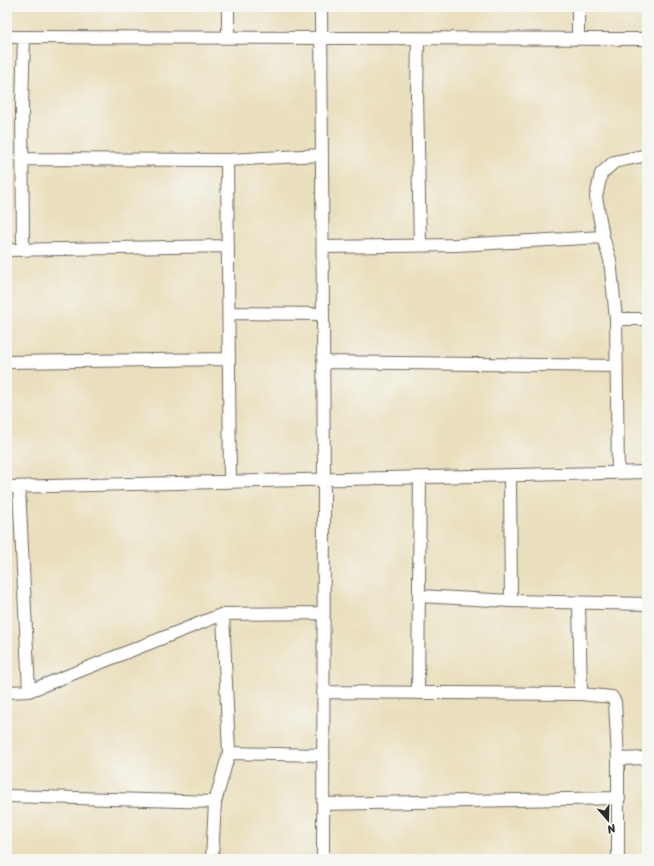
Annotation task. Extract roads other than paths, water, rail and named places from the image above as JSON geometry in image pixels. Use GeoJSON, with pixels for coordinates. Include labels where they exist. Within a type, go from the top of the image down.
{"type":"FeatureCollection","features":[{"type":"Feature","properties":{"kind":"street"},"geometry":{"type":"LineString","coordinates":[[228,7],[228,37]]}},
{"type":"Feature","properties":{"kind":"street"},"geometry":{"type":"LineString","coordinates":[[321,7],[324,362],[323,859]]}},
{"type":"Feature","properties":{"kind":"street"},"geometry":{"type":"LineString","coordinates":[[578,7],[578,38]]}},
{"type":"Feature","properties":{"kind":"street"},"geometry":{"type":"LineString","coordinates":[[7,37],[647,38]]}},
{"type":"Feature","properties":{"kind":"street"},"geometry":{"type":"LineString","coordinates":[[23,250],[22,159],[24,37]]}},
{"type":"Feature","properties":{"kind":"street"},"geometry":{"type":"LineString","coordinates":[[418,38],[417,95],[420,245]]}},
{"type":"Feature","properties":{"kind":"street"},"geometry":{"type":"LineString","coordinates":[[22,159],[228,160],[322,154]]}},
{"type":"Feature","properties":{"kind":"street"},"geometry":{"type":"LineString","coordinates":[[618,472],[616,319],[610,260],[603,237],[596,197],[601,174],[614,162],[647,156]]}},
{"type":"Feature","properties":{"kind":"street"},"geometry":{"type":"LineString","coordinates":[[228,160],[230,481]]}},
{"type":"Feature","properties":{"kind":"street"},"geometry":{"type":"LineString","coordinates":[[323,247],[420,245],[603,237]]}},
{"type":"Feature","properties":{"kind":"street"},"geometry":{"type":"LineString","coordinates":[[7,250],[228,246]]}},
{"type":"Feature","properties":{"kind":"street"},"geometry":{"type":"LineString","coordinates":[[229,313],[323,314]]}},
{"type":"Feature","properties":{"kind":"street"},"geometry":{"type":"LineString","coordinates":[[616,319],[647,319]]}},
{"type":"Feature","properties":{"kind":"street"},"geometry":{"type":"LineString","coordinates":[[7,362],[229,359]]}},
{"type":"Feature","properties":{"kind":"street"},"geometry":{"type":"LineString","coordinates":[[324,362],[617,366]]}},
{"type":"Feature","properties":{"kind":"street"},"geometry":{"type":"LineString","coordinates":[[29,691],[13,487],[230,481],[324,481],[647,472]]}},
{"type":"Feature","properties":{"kind":"street"},"geometry":{"type":"LineString","coordinates":[[510,476],[511,601]]}},
{"type":"Feature","properties":{"kind":"street"},"geometry":{"type":"LineString","coordinates":[[418,693],[420,478]]}},
{"type":"Feature","properties":{"kind":"street"},"geometry":{"type":"LineString","coordinates":[[419,596],[579,604],[647,604]]}},
{"type":"Feature","properties":{"kind":"street"},"geometry":{"type":"LineString","coordinates":[[579,604],[581,694]]}},
{"type":"Feature","properties":{"kind":"street"},"geometry":{"type":"LineString","coordinates":[[7,692],[29,691],[223,614],[324,613]]}},
{"type":"Feature","properties":{"kind":"street"},"geometry":{"type":"LineString","coordinates":[[212,859],[215,802],[229,753],[223,614]]}},
{"type":"Feature","properties":{"kind":"street"},"geometry":{"type":"LineString","coordinates":[[323,692],[581,694],[612,697],[615,702],[618,759],[618,859]]}},
{"type":"Feature","properties":{"kind":"street"},"geometry":{"type":"LineString","coordinates":[[229,753],[323,755]]}},
{"type":"Feature","properties":{"kind":"street"},"geometry":{"type":"LineString","coordinates":[[618,759],[647,758]]}},
{"type":"Feature","properties":{"kind":"street"},"geometry":{"type":"LineString","coordinates":[[7,796],[215,802]]}},
{"type":"Feature","properties":{"kind":"street"},"geometry":{"type":"LineString","coordinates":[[323,804],[619,798]]}}]}
